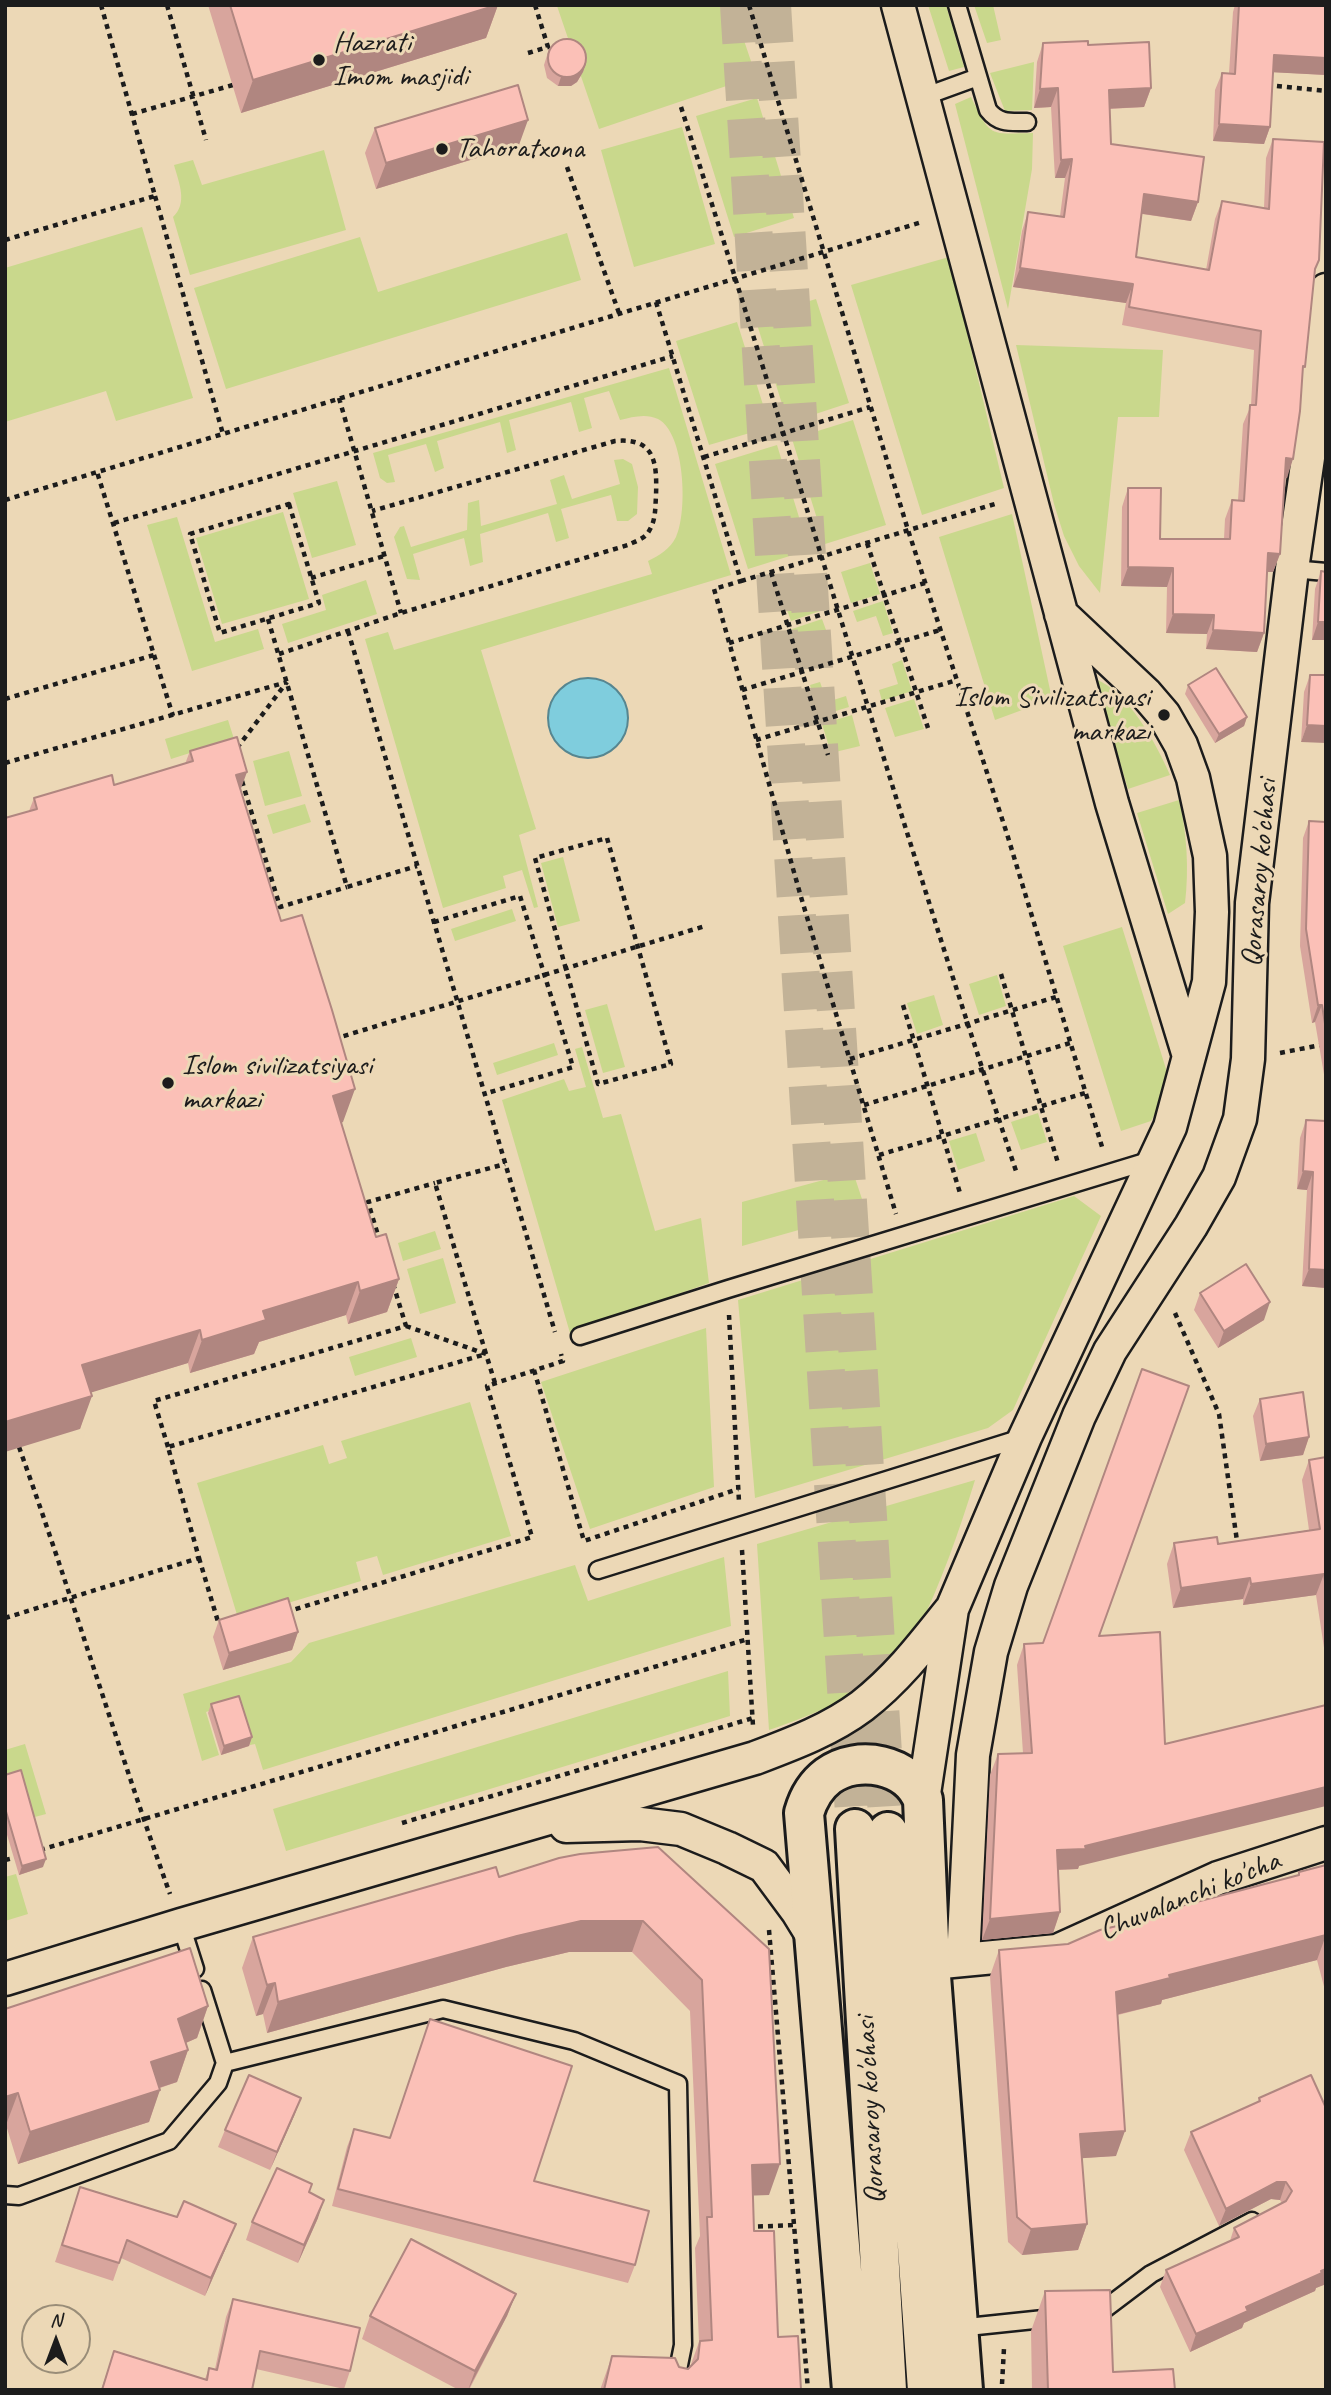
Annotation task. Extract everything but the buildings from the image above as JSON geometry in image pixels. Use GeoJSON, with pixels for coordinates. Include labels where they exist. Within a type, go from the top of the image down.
{"type":"FeatureCollection","features":[{"type":"Feature","properties":{"kind":"main road"},"geometry":{"type":"LineString","coordinates":[[852,2390],[804,1813],[814,1791],[829,1775],[837,1771],[873,1765],[906,1776],[923,1800],[946,1961],[958,2328],[963,2390]]}},
{"type":"Feature","properties":{"kind":"main road","name":"Qorasaroy ko'chasi"},"geometry":{"type":"LineString","coordinates":[[887,2390],[871,1831],[927,2390]]}},
{"type":"Feature","properties":{"kind":"street"},"geometry":{"type":"LineString","coordinates":[[898,5],[1112,803],[1190,1057]]}},
{"type":"Feature","properties":{"kind":"street","name":"Qorasaroy ko'chasi"},"geometry":{"type":"LineString","coordinates":[[946,1961],[986,1675],[1011,1586],[1079,1416],[1110,1351],[1159,1277],[1219,1177],[1240,1119],[1248,1059],[1252,903],[1292,569],[1320,423],[1326,290]]}},
{"type":"Feature","properties":{"kind":"street"},"geometry":{"type":"LineString","coordinates":[[923,1800],[952,1609],[1025,1437],[1170,1127],[1209,982],[1212,912],[1210,856],[1193,778],[1181,745],[1164,715],[1146,694],[1060,614]]}},
{"type":"Feature","properties":{"kind":"street"},"geometry":{"type":"LineString","coordinates":[[5,1979],[180,1924],[755,1758],[809,1737],[861,1707],[888,1684],[913,1659],[952,1609]]}},
{"type":"Feature","properties":{"kind":"street"},"geometry":{"type":"LineString","coordinates":[[523,1827],[640,1824],[681,1829],[764,1866],[814,1938]]}},
{"type":"Feature","properties":{"kind":"street","name":"Chuvalanchi ko'cha"},"geometry":{"type":"LineString","coordinates":[[946,1961],[1057,1951],[1218,1878],[1326,1843]]}},
{"type":"Feature","properties":{"kind":"lane"},"geometry":{"type":"LineString","coordinates":[[957,5],[988,110],[1002,122],[1027,122]]}},
{"type":"Feature","properties":{"kind":"lane"},"geometry":{"type":"LineString","coordinates":[[923,97],[978,77]]}},
{"type":"Feature","properties":{"kind":"lane"},"geometry":{"type":"LineString","coordinates":[[1292,569],[1326,572]]}},
{"type":"Feature","properties":{"kind":"lane"},"geometry":{"type":"LineString","coordinates":[[580,1336],[1154,1159]]}},
{"type":"Feature","properties":{"kind":"lane"},"geometry":{"type":"LineString","coordinates":[[598,1570],[1025,1437]]}},
{"type":"Feature","properties":{"kind":"lane"},"geometry":{"type":"LineString","coordinates":[[5,2195],[19,2196],[169,2141],[218,2083],[225,2063],[180,1924]]}},
{"type":"Feature","properties":{"kind":"lane"},"geometry":{"type":"LineString","coordinates":[[225,2063],[443,2009],[574,2041],[678,2084],[683,2345],[674,2390]]}},
{"type":"Feature","properties":{"kind":"lane"},"geometry":{"type":"LineString","coordinates":[[958,2328],[1092,2314],[1106,2308],[1151,2274],[1262,2216]]}},
{"type":"Feature","properties":{"kind":"path"},"geometry":{"type":"LineString","coordinates":[[102,5],[223,433]]}},
{"type":"Feature","properties":{"kind":"path"},"geometry":{"type":"LineString","coordinates":[[167,5],[206,140]]}},
{"type":"Feature","properties":{"kind":"path"},"geometry":{"type":"LineString","coordinates":[[528,53],[548,47],[535,5]]}},
{"type":"Feature","properties":{"kind":"path"},"geometry":{"type":"LineString","coordinates":[[749,5],[908,530],[1103,1150]]}},
{"type":"Feature","properties":{"kind":"path"},"geometry":{"type":"LineString","coordinates":[[132,114],[233,85]]}},
{"type":"Feature","properties":{"kind":"path"},"geometry":{"type":"LineString","coordinates":[[1262,85],[1326,91]]}},
{"type":"Feature","properties":{"kind":"path"},"geometry":{"type":"LineString","coordinates":[[681,107],[867,707],[1017,1176]]}},
{"type":"Feature","properties":{"kind":"path"},"geometry":{"type":"LineString","coordinates":[[567,167],[619,313]]}},
{"type":"Feature","properties":{"kind":"path"},"geometry":{"type":"LineString","coordinates":[[5,240],[155,196]]}},
{"type":"Feature","properties":{"kind":"path"},"geometry":{"type":"LineString","coordinates":[[5,499],[954,212]]}},
{"type":"Feature","properties":{"kind":"path"},"geometry":{"type":"LineString","coordinates":[[656,302],[741,581]]}},
{"type":"Feature","properties":{"kind":"path"},"geometry":{"type":"LineString","coordinates":[[114,523],[673,356]]}},
{"type":"Feature","properties":{"kind":"path"},"geometry":{"type":"LineString","coordinates":[[339,398],[401,613]]}},
{"type":"Feature","properties":{"kind":"path"},"geometry":{"type":"LineString","coordinates":[[704,457],[870,407]]}},
{"type":"Feature","properties":{"kind":"path"},"geometry":{"type":"LineString","coordinates":[[279,654],[401,613],[628,545],[646,537],[655,519],[655,458],[640,444],[628,440],[615,441],[372,511]]}},
{"type":"Feature","properties":{"kind":"path"},"geometry":{"type":"LineString","coordinates":[[97,472],[173,716]]}},
{"type":"Feature","properties":{"kind":"path"},"geometry":{"type":"LineString","coordinates":[[896,1215],[714,589],[1029,493]]}},
{"type":"Feature","properties":{"kind":"path"},"geometry":{"type":"LineString","coordinates":[[289,504],[311,578],[319,603],[220,633],[190,534],[289,504]]}},
{"type":"Feature","properties":{"kind":"path"},"geometry":{"type":"LineString","coordinates":[[867,543],[928,728]]}},
{"type":"Feature","properties":{"kind":"path"},"geometry":{"type":"LineString","coordinates":[[311,578],[385,556]]}},
{"type":"Feature","properties":{"kind":"path"},"geometry":{"type":"LineString","coordinates":[[771,572],[828,755]]}},
{"type":"Feature","properties":{"kind":"path"},"geometry":{"type":"LineString","coordinates":[[729,643],[925,583]]}},
{"type":"Feature","properties":{"kind":"path"},"geometry":{"type":"LineString","coordinates":[[268,619],[347,887]]}},
{"type":"Feature","properties":{"kind":"path"},"geometry":{"type":"LineString","coordinates":[[742,690],[940,630]]}},
{"type":"Feature","properties":{"kind":"path"},"geometry":{"type":"LineString","coordinates":[[348,631],[555,1335]]}},
{"type":"Feature","properties":{"kind":"path"},"geometry":{"type":"LineString","coordinates":[[5,699],[154,655]]}},
{"type":"Feature","properties":{"kind":"path"},"geometry":{"type":"LineString","coordinates":[[756,740],[957,680]]}},
{"type":"Feature","properties":{"kind":"path"},"geometry":{"type":"LineString","coordinates":[[5,764],[287,682]]}},
{"type":"Feature","properties":{"kind":"path"},"geometry":{"type":"LineString","coordinates":[[233,753],[287,682]]}},
{"type":"Feature","properties":{"kind":"path"},"geometry":{"type":"LineString","coordinates":[[241,779],[281,907],[417,866]]}},
{"type":"Feature","properties":{"kind":"path"},"geometry":{"type":"LineString","coordinates":[[607,838],[671,1064],[598,1084],[566,968],[535,858],[607,838]]}},
{"type":"Feature","properties":{"kind":"path"},"geometry":{"type":"LineString","coordinates":[[434,922],[520,896],[573,1067],[484,1094]]}},
{"type":"Feature","properties":{"kind":"path"},"geometry":{"type":"LineString","coordinates":[[329,1041],[705,926]]}},
{"type":"Feature","properties":{"kind":"path"},"geometry":{"type":"LineString","coordinates":[[1001,974],[1058,1163]]}},
{"type":"Feature","properties":{"kind":"path"},"geometry":{"type":"LineString","coordinates":[[850,1059],[1056,997]]}},
{"type":"Feature","properties":{"kind":"path"},"geometry":{"type":"LineString","coordinates":[[903,1004],[960,1194]]}},
{"type":"Feature","properties":{"kind":"path"},"geometry":{"type":"LineString","coordinates":[[864,1105],[1070,1043]]}},
{"type":"Feature","properties":{"kind":"path"},"geometry":{"type":"LineString","coordinates":[[1248,1059],[1326,1044]]}},
{"type":"Feature","properties":{"kind":"path"},"geometry":{"type":"LineString","coordinates":[[879,1155],[1085,1093]]}},
{"type":"Feature","properties":{"kind":"path"},"geometry":{"type":"LineString","coordinates":[[383,1251],[368,1202],[505,1164]]}},
{"type":"Feature","properties":{"kind":"path"},"geometry":{"type":"LineString","coordinates":[[435,1183],[495,1383]]}},
{"type":"Feature","properties":{"kind":"path"},"geometry":{"type":"LineString","coordinates":[[391,1276],[406,1326]]}},
{"type":"Feature","properties":{"kind":"path"},"geometry":{"type":"LineString","coordinates":[[1159,1277],[1219,1414],[1237,1541]]}},
{"type":"Feature","properties":{"kind":"path"},"geometry":{"type":"LineString","coordinates":[[221,1632],[154,1401],[406,1326],[486,1353]]}},
{"type":"Feature","properties":{"kind":"path"},"geometry":{"type":"LineString","coordinates":[[286,1612],[532,1537],[487,1386],[563,1361],[559,1348]]}},
{"type":"Feature","properties":{"kind":"path"},"geometry":{"type":"LineString","coordinates":[[168,1447],[486,1353]]}},
{"type":"Feature","properties":{"kind":"path"},"geometry":{"type":"LineString","coordinates":[[534,1370],[584,1541],[738,1489]]}},
{"type":"Feature","properties":{"kind":"path"},"geometry":{"type":"LineString","coordinates":[[19,1447],[180,1924]]}},
{"type":"Feature","properties":{"kind":"path"},"geometry":{"type":"LineString","coordinates":[[5,1618],[199,1558]]}},
{"type":"Feature","properties":{"kind":"path"},"geometry":{"type":"LineString","coordinates":[[5,1860],[748,1639]]}},
{"type":"Feature","properties":{"kind":"path"},"geometry":{"type":"LineString","coordinates":[[769,1922],[808,2390]]}},
{"type":"Feature","properties":{"kind":"path"},"geometry":{"type":"LineString","coordinates":[[744,2228],[794,2225]]}},
{"type":"Feature","properties":{"kind":"path"},"geometry":{"type":"LineString","coordinates":[[1001,2390],[1006,2322]]}},
{"type":"Feature","properties":{"kind":"green space"},"geometry":{"type":"Polygon","coordinates":[[[732,5],[756,76],[599,129],[557,6],[732,5]]]}},
{"type":"Feature","properties":{"kind":"green space"},"geometry":{"type":"Polygon","coordinates":[[[928,5],[946,5],[964,67],[949,71],[928,5]]]}},
{"type":"Feature","properties":{"kind":"green space"},"geometry":{"type":"Polygon","coordinates":[[[974,5],[993,5],[1001,40],[987,43],[974,5]]]}},
{"type":"Feature","properties":{"kind":"green space"},"geometry":{"type":"Polygon","coordinates":[[[1034,62],[1032,110],[1005,111],[990,73],[1034,62]]]}},
{"type":"Feature","properties":{"kind":"green space"},"geometry":{"type":"Polygon","coordinates":[[[971,97],[983,120],[993,131],[1008,134],[1033,133],[1032,169],[1008,309],[955,104],[971,97]]]}},
{"type":"Feature","properties":{"kind":"green space"},"geometry":{"type":"Polygon","coordinates":[[[757,98],[794,218],[734,237],[696,116],[757,98]]]}},
{"type":"Feature","properties":{"kind":"green space"},"geometry":{"type":"Polygon","coordinates":[[[682,127],[715,244],[634,267],[601,150],[682,127]]]}},
{"type":"Feature","properties":{"kind":"green space"},"geometry":{"type":"Polygon","coordinates":[[[324,150],[346,230],[190,275],[173,217],[178,211],[181,199],[174,165],[193,160],[202,185],[324,150]]]}},
{"type":"Feature","properties":{"kind":"green space"},"geometry":{"type":"Polygon","coordinates":[[[142,227],[193,398],[116,421],[106,391],[5,422],[5,268],[142,227]]]}},
{"type":"Feature","properties":{"kind":"green space"},"geometry":{"type":"Polygon","coordinates":[[[567,233],[581,280],[226,389],[194,288],[360,237],[378,292],[567,233]]]}},
{"type":"Feature","properties":{"kind":"green space"},"geometry":{"type":"Polygon","coordinates":[[[949,257],[1004,488],[922,515],[851,285],[949,257]]]}},
{"type":"Feature","properties":{"kind":"green space"},"geometry":{"type":"Polygon","coordinates":[[[816,299],[849,403],[788,423],[755,318],[816,299]]]}},
{"type":"Feature","properties":{"kind":"green space"},"geometry":{"type":"Polygon","coordinates":[[[737,322],[770,427],[709,445],[676,341],[737,322]]]}},
{"type":"Feature","properties":{"kind":"green space"},"geometry":{"type":"Polygon","coordinates":[[[1016,345],[1163,350],[1159,417],[1118,417],[1100,593],[1079,566],[1064,536],[1016,345]]]}},
{"type":"Feature","properties":{"kind":"green space"},"geometry":{"type":"Polygon","coordinates":[[[669,368],[731,575],[481,650],[536,829],[519,835],[538,907],[534,908],[522,870],[503,876],[506,888],[443,908],[365,639],[388,632],[394,650],[652,574],[648,561],[671,545],[680,525],[682,474],[674,440],[667,427],[658,419],[649,416],[620,420],[609,391],[584,398],[592,428],[579,432],[571,402],[509,420],[516,450],[507,453],[500,422],[437,441],[444,468],[435,472],[426,444],[388,455],[395,482],[387,483],[380,478],[373,453],[669,368]]]}},
{"type":"Feature","properties":{"kind":"green space"},"geometry":{"type":"Polygon","coordinates":[[[853,420],[886,525],[825,544],[792,439],[853,420]]]}},
{"type":"Feature","properties":{"kind":"green space"},"geometry":{"type":"Polygon","coordinates":[[[777,445],[809,550],[748,569],[715,464],[777,445]]]}},
{"type":"Feature","properties":{"kind":"green space"},"geometry":{"type":"Polygon","coordinates":[[[623,459],[632,464],[638,487],[637,514],[628,521],[617,521],[611,495],[561,509],[569,538],[556,542],[548,513],[480,534],[483,562],[470,566],[464,538],[413,554],[420,580],[407,579],[394,537],[400,527],[404,526],[411,547],[467,530],[468,503],[479,500],[481,526],[557,504],[550,480],[564,475],[572,499],[620,484],[614,460],[623,459]]]}},
{"type":"Feature","properties":{"kind":"green space"},"geometry":{"type":"Polygon","coordinates":[[[337,481],[356,545],[312,558],[293,493],[337,481]]]}},
{"type":"Feature","properties":{"kind":"green space"},"geometry":{"type":"Polygon","coordinates":[[[283,512],[309,599],[222,624],[196,538],[283,512]]]}},
{"type":"Feature","properties":{"kind":"green space"},"geometry":{"type":"Polygon","coordinates":[[[1012,514],[1052,699],[995,720],[939,537],[1012,514]]]}},
{"type":"Feature","properties":{"kind":"green space"},"geometry":{"type":"Polygon","coordinates":[[[177,517],[215,642],[258,629],[264,649],[192,671],[147,525],[177,517]]]}},
{"type":"Feature","properties":{"kind":"green space"},"geometry":{"type":"Polygon","coordinates":[[[870,563],[880,594],[851,603],[841,572],[870,563]]]}},
{"type":"Feature","properties":{"kind":"green space"},"geometry":{"type":"Polygon","coordinates":[[[366,580],[377,614],[288,643],[282,624],[326,610],[322,595],[366,580]]]}},
{"type":"Feature","properties":{"kind":"green space"},"geometry":{"type":"Polygon","coordinates":[[[810,580],[820,611],[791,621],[780,590],[810,580]]]}},
{"type":"Feature","properties":{"kind":"green space"},"geometry":{"type":"Polygon","coordinates":[[[883,601],[893,633],[883,636],[876,616],[857,622],[853,611],[883,601]]]}},
{"type":"Feature","properties":{"kind":"green space"},"geometry":{"type":"Polygon","coordinates":[[[822,619],[826,630],[807,636],[813,656],[803,660],[792,629],[822,619]]]}},
{"type":"Feature","properties":{"kind":"green space"},"geometry":{"type":"Polygon","coordinates":[[[902,660],[912,691],[882,701],[879,690],[898,684],[892,664],[902,660]]]}},
{"type":"Feature","properties":{"kind":"green space"},"geometry":{"type":"Polygon","coordinates":[[[1095,679],[1107,685],[1130,707],[1149,735],[1170,775],[1128,789],[1095,679]]]}},
{"type":"Feature","properties":{"kind":"green space"},"geometry":{"type":"Polygon","coordinates":[[[820,682],[827,702],[846,696],[849,707],[819,716],[810,685],[820,682]]]}},
{"type":"Feature","properties":{"kind":"green space"},"geometry":{"type":"Polygon","coordinates":[[[914,699],[924,729],[895,737],[885,708],[914,699]]]}},
{"type":"Feature","properties":{"kind":"green space"},"geometry":{"type":"Polygon","coordinates":[[[852,715],[860,746],[831,753],[822,724],[852,715]]]}},
{"type":"Feature","properties":{"kind":"green space"},"geometry":{"type":"Polygon","coordinates":[[[228,720],[234,739],[171,759],[165,739],[228,720]]]}},
{"type":"Feature","properties":{"kind":"green space"},"geometry":{"type":"Polygon","coordinates":[[[289,751],[302,796],[265,806],[253,761],[289,751]]]}},
{"type":"Feature","properties":{"kind":"green space"},"geometry":{"type":"Polygon","coordinates":[[[1179,800],[1186,851],[1185,903],[1168,914],[1137,813],[1179,800]]]}},
{"type":"Feature","properties":{"kind":"green space"},"geometry":{"type":"Polygon","coordinates":[[[305,804],[311,822],[273,834],[267,815],[305,804]]]}},
{"type":"Feature","properties":{"kind":"green space"},"geometry":{"type":"Polygon","coordinates":[[[563,857],[580,921],[558,927],[541,863],[563,857]]]}},
{"type":"Feature","properties":{"kind":"green space"},"geometry":{"type":"Polygon","coordinates":[[[512,909],[516,921],[455,941],[451,929],[512,909]]]}},
{"type":"Feature","properties":{"kind":"green space"},"geometry":{"type":"Polygon","coordinates":[[[1122,927],[1166,1076],[1163,1096],[1151,1121],[1121,1131],[1063,946],[1122,927]]]}},
{"type":"Feature","properties":{"kind":"green space"},"geometry":{"type":"Polygon","coordinates":[[[997,975],[1006,1006],[979,1015],[969,984],[997,975]]]}},
{"type":"Feature","properties":{"kind":"green space"},"geometry":{"type":"Polygon","coordinates":[[[934,995],[943,1025],[917,1034],[907,1003],[934,995]]]}},
{"type":"Feature","properties":{"kind":"green space"},"geometry":{"type":"Polygon","coordinates":[[[607,1004],[625,1067],[603,1073],[585,1010],[607,1004]]]}},
{"type":"Feature","properties":{"kind":"green space"},"geometry":{"type":"Polygon","coordinates":[[[554,1043],[558,1055],[497,1075],[493,1063],[554,1043]]]}},
{"type":"Feature","properties":{"kind":"green space"},"geometry":{"type":"Polygon","coordinates":[[[582,1047],[603,1118],[621,1114],[655,1231],[701,1218],[709,1283],[570,1333],[502,1100],[564,1079],[569,1091],[586,1087],[575,1049],[582,1047]]]}},
{"type":"Feature","properties":{"kind":"green space"},"geometry":{"type":"Polygon","coordinates":[[[1038,1113],[1047,1142],[1021,1150],[1011,1122],[1038,1113]]]}},
{"type":"Feature","properties":{"kind":"green space"},"geometry":{"type":"Polygon","coordinates":[[[976,1133],[985,1161],[958,1170],[949,1141],[976,1133]]]}},
{"type":"Feature","properties":{"kind":"green space"},"geometry":{"type":"Polygon","coordinates":[[[853,1172],[866,1211],[742,1246],[742,1202],[853,1172]]]}},
{"type":"Feature","properties":{"kind":"green space"},"geometry":{"type":"Polygon","coordinates":[[[1074,1196],[1101,1216],[1013,1410],[988,1428],[755,1498],[738,1300],[1074,1196]]]}},
{"type":"Feature","properties":{"kind":"green space"},"geometry":{"type":"Polygon","coordinates":[[[435,1231],[441,1249],[403,1261],[398,1243],[435,1231]]]}},
{"type":"Feature","properties":{"kind":"green space"},"geometry":{"type":"Polygon","coordinates":[[[443,1258],[456,1303],[420,1314],[407,1269],[443,1258]]]}},
{"type":"Feature","properties":{"kind":"green space"},"geometry":{"type":"Polygon","coordinates":[[[706,1328],[714,1487],[590,1529],[541,1382],[706,1328]]]}},
{"type":"Feature","properties":{"kind":"green space"},"geometry":{"type":"Polygon","coordinates":[[[411,1338],[417,1357],[355,1376],[349,1357],[411,1338]]]}},
{"type":"Feature","properties":{"kind":"green space"},"geometry":{"type":"Polygon","coordinates":[[[470,1402],[511,1536],[383,1575],[377,1556],[356,1562],[361,1581],[238,1618],[197,1483],[323,1445],[329,1464],[347,1458],[341,1441],[470,1402]]]}},
{"type":"Feature","properties":{"kind":"green space"},"geometry":{"type":"Polygon","coordinates":[[[975,1480],[942,1576],[904,1657],[856,1693],[822,1710],[769,1730],[757,1544],[975,1480]]]}},
{"type":"Feature","properties":{"kind":"green space"},"geometry":{"type":"Polygon","coordinates":[[[724,1557],[731,1626],[263,1770],[255,1744],[250,1745],[236,1702],[206,1712],[219,1755],[202,1761],[183,1694],[291,1662],[309,1643],[575,1565],[588,1601],[724,1557]]]}},
{"type":"Feature","properties":{"kind":"green space"},"geometry":{"type":"Polygon","coordinates":[[[728,1671],[730,1716],[286,1851],[273,1809],[728,1671]]]}},
{"type":"Feature","properties":{"kind":"green space"},"geometry":{"type":"Polygon","coordinates":[[[25,1744],[46,1814],[31,1818],[5,1781],[5,1750],[25,1744]]]}},
{"type":"Feature","properties":{"kind":"green space"},"geometry":{"type":"Polygon","coordinates":[[[16,1874],[28,1914],[5,1921],[5,1877],[16,1874]]]}},
{"type":"Feature","properties":{"kind":"water"},"geometry":{"type":"Polygon","coordinates":[[[588,678],[603,681],[616,690],[625,703],[628,718],[625,733],[616,746],[603,755],[588,758],[573,755],[560,746],[551,733],[548,718],[551,703],[560,690],[573,681],[588,678]]]}},
{"type":"Feature","properties":{"kind":"tunnel"},"geometry":{"type":"LineString","coordinates":[[739,5],[855,1829]]}},
{"type":"Feature","properties":{"kind":"tunnel"},"geometry":{"type":"LineString","coordinates":[[772,5],[888,1832]]}},
{"type":"Feature","properties":{"kind":"place","name":"Hazrati Imom masjidi"},"geometry":{"type":"Point","coordinates":[319,60]}},
{"type":"Feature","properties":{"kind":"place","name":"Tahoratxona"},"geometry":{"type":"Point","coordinates":[442,149]}},
{"type":"Feature","properties":{"kind":"place","name":"Islom Sivilizatsiyasi markazi"},"geometry":{"type":"Point","coordinates":[1164,715]}},
{"type":"Feature","properties":{"kind":"place","name":"Islom sivilizatsiyasi markazi"},"geometry":{"type":"Point","coordinates":[168,1083]}}]}
